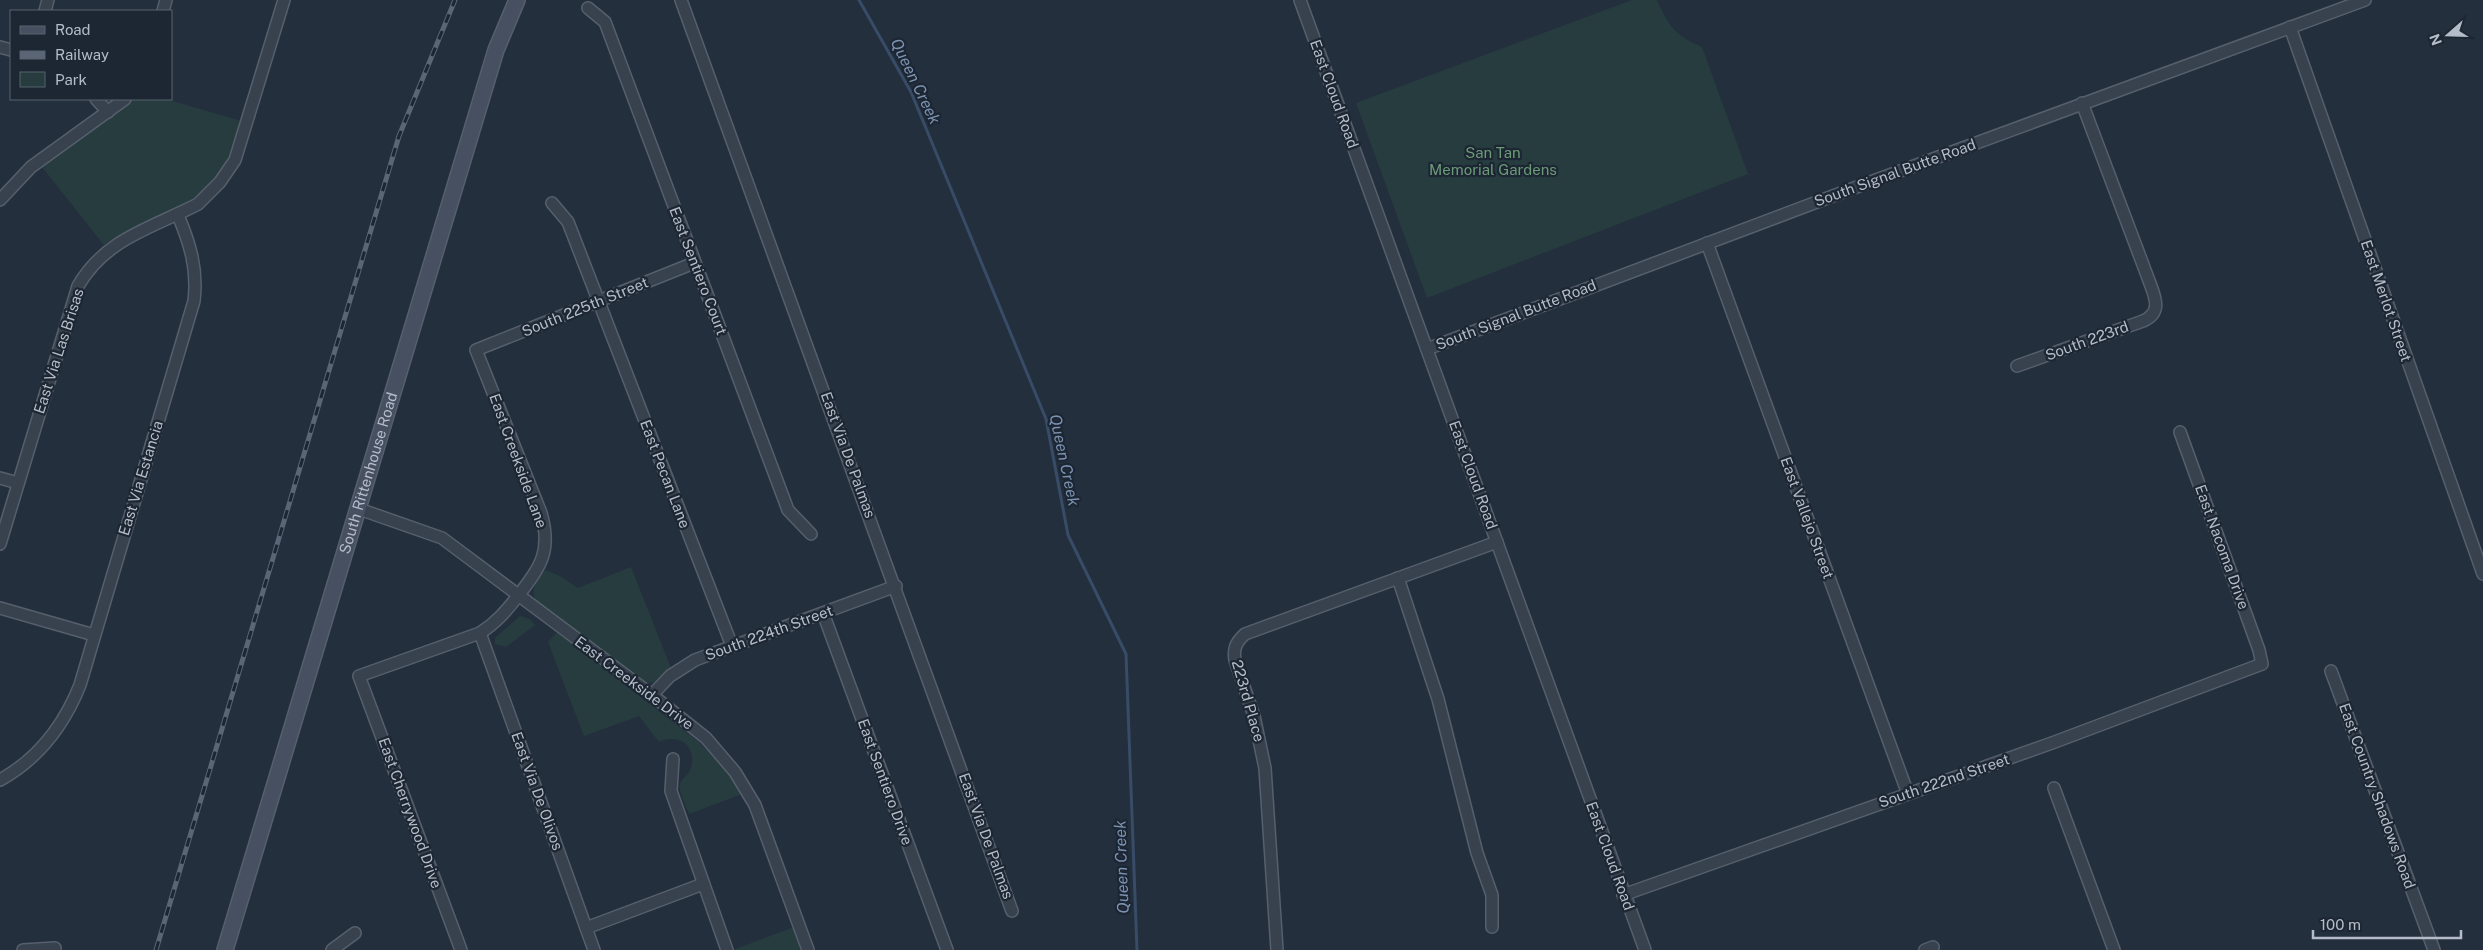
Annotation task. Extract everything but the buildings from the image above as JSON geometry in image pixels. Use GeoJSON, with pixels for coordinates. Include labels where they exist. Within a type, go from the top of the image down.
{"type":"FeatureCollection","features":[{"type":"Feature","properties":{"kind":"main road","name":"South Rittenhouse Road"},"geometry":{"type":"LineString","coordinates":[[226,950],[496,50],[517,0]]}},
{"type":"Feature","properties":{"kind":"street","name":"East Via Las Brisas"},"geometry":{"type":"LineString","coordinates":[[0,544],[73,299],[84,275],[114,245],[198,204],[210,194],[229,171],[235,160],[284,0]]}},
{"type":"Feature","properties":{"kind":"street","name":"East Via De Palmas"},"geometry":{"type":"LineString","coordinates":[[681,0],[896,586],[1012,911]]}},
{"type":"Feature","properties":{"kind":"street","name":"East Cloud Road"},"geometry":{"type":"LineString","coordinates":[[1300,0],[1645,950]]}},
{"type":"Feature","properties":{"kind":"street","name":"South Signal Butte Road"},"geometry":{"type":"LineString","coordinates":[[1427,349],[1707,242],[2365,0]]}},
{"type":"Feature","properties":{"kind":"street","name":"East Sentiero Court"},"geometry":{"type":"LineString","coordinates":[[588,8],[605,22],[788,510],[811,534]]}},
{"type":"Feature","properties":{"kind":"street","name":"East Merlot Street"},"geometry":{"type":"LineString","coordinates":[[2290,27],[2483,574]]}},
{"type":"Feature","properties":{"kind":"street"},"geometry":{"type":"LineString","coordinates":[[97,100],[108,112]]}},
{"type":"Feature","properties":{"kind":"street"},"geometry":{"type":"LineString","coordinates":[[0,200],[31,168],[124,100]]}},
{"type":"Feature","properties":{"kind":"street","name":"South 223rd"},"geometry":{"type":"LineString","coordinates":[[2017,366],[2143,321],[2152,317],[2155,313],[2156,300],[2082,103]]}},
{"type":"Feature","properties":{"kind":"street","name":"East Pecan Lane"},"geometry":{"type":"LineString","coordinates":[[552,203],[568,222],[732,646]]}},
{"type":"Feature","properties":{"kind":"street","name":"East Via Estancia"},"geometry":{"type":"LineString","coordinates":[[0,780],[31,758],[52,736],[75,697],[194,301],[196,273],[194,258],[178,215]]}},
{"type":"Feature","properties":{"kind":"street","name":"East Vallejo Street"},"geometry":{"type":"LineString","coordinates":[[1707,242],[1908,794]]}},
{"type":"Feature","properties":{"kind":"street","name":"South 225th Street"},"geometry":{"type":"LineString","coordinates":[[476,350],[694,263]]}},
{"type":"Feature","properties":{"kind":"street","name":"East Creekside Lane"},"geometry":{"type":"LineString","coordinates":[[359,676],[480,633],[493,625],[536,573],[542,561],[546,540],[544,525],[476,350]]}},
{"type":"Feature","properties":{"kind":"street","name":"East Nacoma Drive"},"geometry":{"type":"LineString","coordinates":[[2180,432],[2259,650],[2262,664]]}},
{"type":"Feature","properties":{"kind":"street"},"geometry":{"type":"LineString","coordinates":[[0,478],[18,483]]}},
{"type":"Feature","properties":{"kind":"street","name":"East Creekside Drive"},"geometry":{"type":"LineString","coordinates":[[359,509],[433,533],[652,695],[706,738],[724,757],[755,805],[808,950]]}},
{"type":"Feature","properties":{"kind":"street","name":"223rd Place"},"geometry":{"type":"LineString","coordinates":[[1277,950],[1265,768],[1254,716],[1234,651],[1238,640],[1245,634],[1497,542]]}},
{"type":"Feature","properties":{"kind":"street"},"geometry":{"type":"LineString","coordinates":[[1398,578],[1438,698],[1477,853],[1492,895],[1492,927]]}},
{"type":"Feature","properties":{"kind":"street","name":"South 224th Street"},"geometry":{"type":"LineString","coordinates":[[652,695],[670,676],[695,660],[896,586]]}},
{"type":"Feature","properties":{"kind":"street"},"geometry":{"type":"LineString","coordinates":[[0,608],[94,635]]}},
{"type":"Feature","properties":{"kind":"street","name":"East Sentiero Drive"},"geometry":{"type":"LineString","coordinates":[[823,613],[948,950]]}},
{"type":"Feature","properties":{"kind":"street","name":"East Via De Olivos"},"geometry":{"type":"LineString","coordinates":[[480,633],[594,950]]}},
{"type":"Feature","properties":{"kind":"street","name":"South 222nd Street"},"geometry":{"type":"LineString","coordinates":[[1624,894],[2052,743],[2262,664]]}},
{"type":"Feature","properties":{"kind":"street","name":"East Country Shadows Road"},"geometry":{"type":"LineString","coordinates":[[2331,671],[2434,950]]}},
{"type":"Feature","properties":{"kind":"street","name":"East Cherrywood Drive"},"geometry":{"type":"LineString","coordinates":[[359,676],[461,950]]}},
{"type":"Feature","properties":{"kind":"street"},"geometry":{"type":"LineString","coordinates":[[673,759],[670,791],[727,950]]}},
{"type":"Feature","properties":{"kind":"street"},"geometry":{"type":"LineString","coordinates":[[2054,788],[2114,950]]}},
{"type":"Feature","properties":{"kind":"street"},"geometry":{"type":"LineString","coordinates":[[586,928],[704,884]]}},
{"type":"Feature","properties":{"kind":"street"},"geometry":{"type":"LineString","coordinates":[[332,950],[355,933]]}},
{"type":"Feature","properties":{"kind":"street"},"geometry":{"type":"LineString","coordinates":[[23,950],[55,948]]}},
{"type":"Feature","properties":{"kind":"green space","name":"San Tan Memorial Gardens"},"geometry":{"type":"Polygon","coordinates":[[[1632,0],[1657,0],[1669,24],[1679,34],[1702,47],[1748,174],[1427,298],[1356,103],[1632,0]]]}},
{"type":"Feature","properties":{"kind":"green space"},"geometry":{"type":"Polygon","coordinates":[[[132,100],[169,100],[241,121],[227,161],[203,191],[172,210],[120,235],[104,245],[42,167],[116,114],[132,100]]]}},
{"type":"Feature","properties":{"kind":"green space"},"geometry":{"type":"Polygon","coordinates":[[[631,567],[671,668],[653,683],[642,682],[539,603],[534,595],[534,586],[545,570],[560,576],[578,588],[631,567]]]}},
{"type":"Feature","properties":{"kind":"green space"},"geometry":{"type":"Polygon","coordinates":[[[520,616],[530,619],[535,625],[506,647],[495,644],[495,638],[520,616]]]}},
{"type":"Feature","properties":{"kind":"green space"},"geometry":{"type":"Polygon","coordinates":[[[557,632],[699,742],[725,769],[742,794],[689,814],[681,795],[680,787],[681,782],[691,768],[692,760],[689,748],[679,740],[673,739],[659,742],[639,716],[584,736],[548,642],[557,632]]]}},
{"type":"Feature","properties":{"kind":"green space"},"geometry":{"type":"Polygon","coordinates":[[[794,927],[800,950],[733,950],[794,927]]]}},
{"type":"Feature","properties":{"kind":"waterway","name":"Queen Creek"},"geometry":{"type":"LineString","coordinates":[[859,0],[911,92],[1046,419],[1068,535],[1126,654],[1137,950]]}},
{"type":"Feature","properties":{"kind":"railway"},"geometry":{"type":"LineString","coordinates":[[156,950],[399,136],[455,0]]}}]}
